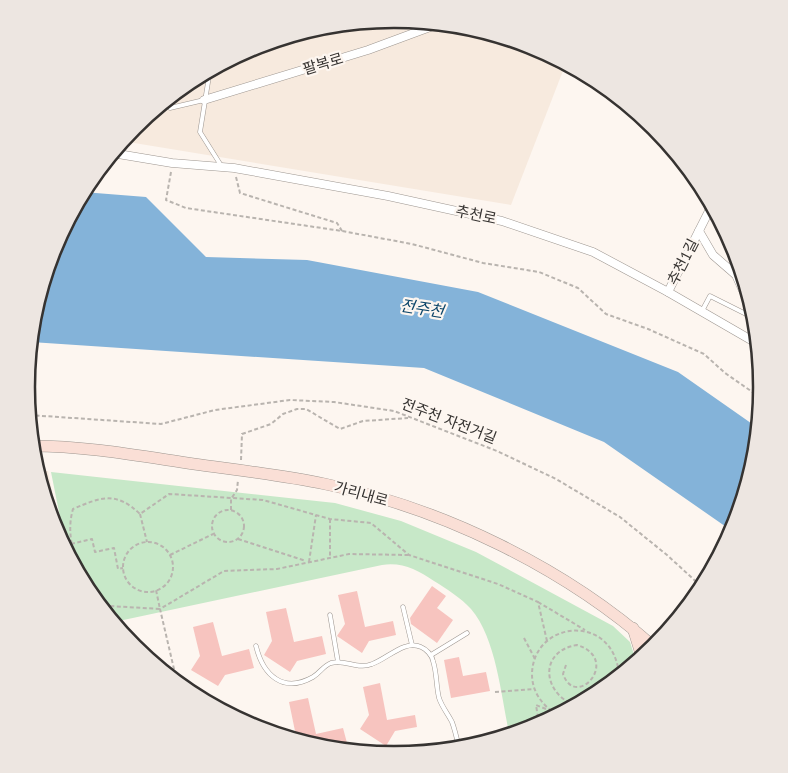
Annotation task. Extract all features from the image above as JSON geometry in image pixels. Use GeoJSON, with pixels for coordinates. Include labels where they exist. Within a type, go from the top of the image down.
{"type":"FeatureCollection","features":[{"type":"Feature","properties":{"kind":"street","name":"팔복로"},"geometry":{"type":"LineString","coordinates":[[204,100],[368,50],[425,29]]}},
{"type":"Feature","properties":{"kind":"street","name":"추천로"},"geometry":{"type":"LineString","coordinates":[[120,154],[234,168],[388,196],[502,221],[593,252],[702,310],[750,339]]}},
{"type":"Feature","properties":{"kind":"street","name":"추천1길"},"geometry":{"type":"LineString","coordinates":[[668,292],[708,213]]}},
{"type":"Feature","properties":{"kind":"street"},"geometry":{"type":"LineString","coordinates":[[699,231],[713,255],[735,274]]}},
{"type":"Feature","properties":{"kind":"street","name":"가리내로"},"geometry":{"type":"LineString","coordinates":[[40,446],[94,449],[326,484],[403,506],[485,538],[549,571],[600,602],[647,641]]}},
{"type":"Feature","properties":{"kind":"street"},"geometry":{"type":"LineString","coordinates":[[633,628],[639,648]]}},
{"type":"Feature","properties":{"kind":"lane","name":"추천로"},"geometry":{"type":"LineString","coordinates":[[208,80],[200,132],[222,167],[234,168]]}},
{"type":"Feature","properties":{"kind":"lane"},"geometry":{"type":"LineString","coordinates":[[170,108],[204,100]]}},
{"type":"Feature","properties":{"kind":"lane"},"geometry":{"type":"LineString","coordinates":[[702,310],[710,296],[745,313]]}},
{"type":"Feature","properties":{"kind":"lane"},"geometry":{"type":"LineString","coordinates":[[403,607],[412,645]]}},
{"type":"Feature","properties":{"kind":"lane"},"geometry":{"type":"LineString","coordinates":[[330,615],[338,662]]}},
{"type":"Feature","properties":{"kind":"lane"},"geometry":{"type":"LineString","coordinates":[[431,655],[467,634]]}},
{"type":"Feature","properties":{"kind":"lane"},"geometry":{"type":"LineString","coordinates":[[256,646],[265,670],[282,682],[291,684],[316,676],[324,666],[338,662],[365,667],[412,645],[421,647],[431,655],[440,700],[452,722],[457,740]]}},
{"type":"Feature","properties":{"kind":"path"},"geometry":{"type":"LineString","coordinates":[[172,162],[166,200],[173,203],[186,208],[342,230],[412,244],[483,263],[539,272],[578,288],[606,314],[648,328],[704,354],[725,374],[753,392]]}},
{"type":"Feature","properties":{"kind":"path"},"geometry":{"type":"LineString","coordinates":[[234,168],[240,194],[337,223],[342,230]]}},
{"type":"Feature","properties":{"kind":"path","name":"전주천 자전거길"},"geometry":{"type":"LineString","coordinates":[[36,416],[161,424],[215,410],[290,400],[334,402],[394,411],[489,448],[556,479],[620,517],[668,555],[695,581]]}},
{"type":"Feature","properties":{"kind":"path"},"geometry":{"type":"LineString","coordinates":[[241,455],[242,434],[271,424],[283,414],[297,409],[306,410],[340,428],[363,420],[408,418]]}},
{"type":"Feature","properties":{"kind":"path"},"geometry":{"type":"LineString","coordinates":[[237,490],[230,499],[232,510],[243,520],[244,530],[238,539]]}},
{"type":"Feature","properties":{"kind":"path"},"geometry":{"type":"LineString","coordinates":[[140,514],[169,494],[263,500],[330,519],[371,523],[409,555]]}},
{"type":"Feature","properties":{"kind":"path"},"geometry":{"type":"LineString","coordinates":[[71,542],[68,524],[73,509],[92,500],[107,497],[127,502],[140,514],[147,542]]}},
{"type":"Feature","properties":{"kind":"path"},"geometry":{"type":"LineString","coordinates":[[232,510],[221,511],[213,518],[211,523],[213,534],[224,542],[238,539],[309,562]]}},
{"type":"Feature","properties":{"kind":"path"},"geometry":{"type":"LineString","coordinates":[[309,562],[316,515]]}},
{"type":"Feature","properties":{"kind":"path"},"geometry":{"type":"LineString","coordinates":[[330,519],[330,557]]}},
{"type":"Feature","properties":{"kind":"path"},"geometry":{"type":"LineString","coordinates":[[170,555],[213,534]]}},
{"type":"Feature","properties":{"kind":"path"},"geometry":{"type":"LineString","coordinates":[[71,544],[92,539],[94,552],[114,548],[118,569],[124,568]]}},
{"type":"Feature","properties":{"kind":"path"},"geometry":{"type":"LineString","coordinates":[[147,542],[158,544],[170,555],[173,562],[172,576],[163,587],[149,592],[134,587],[125,575],[124,568],[128,552],[134,546],[147,542]]}},
{"type":"Feature","properties":{"kind":"path"},"geometry":{"type":"LineString","coordinates":[[110,606],[160,609],[224,571],[277,569],[350,554],[409,555],[505,587],[538,602],[588,632],[601,637],[612,647],[618,667]]}},
{"type":"Feature","properties":{"kind":"path"},"geometry":{"type":"LineString","coordinates":[[156,590],[174,670]]}},
{"type":"Feature","properties":{"kind":"path"},"geometry":{"type":"LineString","coordinates":[[538,602],[547,641]]}},
{"type":"Feature","properties":{"kind":"path"},"geometry":{"type":"LineString","coordinates":[[550,710],[537,696],[532,667],[535,659],[547,641],[560,633],[574,630],[588,632]]}},
{"type":"Feature","properties":{"kind":"path"},"geometry":{"type":"LineString","coordinates":[[524,638],[535,659]]}},
{"type":"Feature","properties":{"kind":"path"},"geometry":{"type":"LineString","coordinates":[[564,702],[556,694],[550,679],[549,668],[553,656],[560,650],[577,645],[592,653],[596,662],[596,672],[592,679],[580,687],[574,687],[565,678],[564,668],[566,665]]}},
{"type":"Feature","properties":{"kind":"path"},"geometry":{"type":"LineString","coordinates":[[495,692],[535,689]]}},
{"type":"Feature","properties":{"kind":"path"},"geometry":{"type":"LineString","coordinates":[[538,715],[536,705],[549,710]]}},
{"type":"Feature","properties":{"kind":"shaded area"},"geometry":{"type":"Polygon","coordinates":[[[371,28],[417,28],[464,34],[531,55],[563,70],[511,205],[131,142],[157,117],[195,88],[235,65],[279,47],[324,34],[371,28]]]}},
{"type":"Feature","properties":{"kind":"shaded area"},"geometry":{"type":"Polygon","coordinates":[[[45,471],[48,471],[55,504],[45,471]]]}},
{"type":"Feature","properties":{"kind":"green space"},"geometry":{"type":"Polygon","coordinates":[[[51,472],[335,503],[401,521],[476,552],[613,626],[630,642],[634,654],[613,671],[573,697],[531,718],[508,726],[492,651],[479,621],[463,601],[422,573],[403,566],[382,565],[122,620],[83,566],[61,520],[51,472]]]}},
{"type":"Feature","properties":{"kind":"water","name":"전주천"},"geometry":{"type":"Polygon","coordinates":[[[92,193],[146,197],[206,257],[307,260],[478,292],[678,372],[751,423],[741,479],[725,526],[604,442],[424,368],[38,342],[47,294],[62,249],[92,193]]]}},
{"type":"Feature","properties":{"kind":"building"},"geometry":{"type":"Polygon","coordinates":[[[432,586],[446,596],[437,608],[453,620],[437,643],[411,624],[410,618],[432,586]]]}},
{"type":"Feature","properties":{"kind":"building"},"geometry":{"type":"Polygon","coordinates":[[[357,591],[365,627],[393,621],[396,635],[369,641],[362,653],[337,636],[345,624],[338,595],[357,591]]]}},
{"type":"Feature","properties":{"kind":"building"},"geometry":{"type":"Polygon","coordinates":[[[286,608],[294,642],[322,636],[326,654],[297,661],[290,672],[264,655],[272,641],[266,612],[286,608]]]}},
{"type":"Feature","properties":{"kind":"building"},"geometry":{"type":"Polygon","coordinates":[[[213,622],[222,656],[249,649],[254,668],[225,675],[218,686],[191,670],[200,656],[193,627],[213,622]]]}},
{"type":"Feature","properties":{"kind":"building"},"geometry":{"type":"Polygon","coordinates":[[[459,657],[463,676],[486,672],[490,691],[451,698],[444,660],[459,657]]]}},
{"type":"Feature","properties":{"kind":"building"},"geometry":{"type":"Polygon","coordinates":[[[380,683],[387,720],[415,715],[417,727],[395,731],[386,746],[360,729],[369,715],[363,687],[380,683]]]}},
{"type":"Feature","properties":{"kind":"building"},"geometry":{"type":"Polygon","coordinates":[[[308,698],[316,734],[343,728],[347,742],[324,739],[295,731],[289,702],[308,698]]]}}]}
